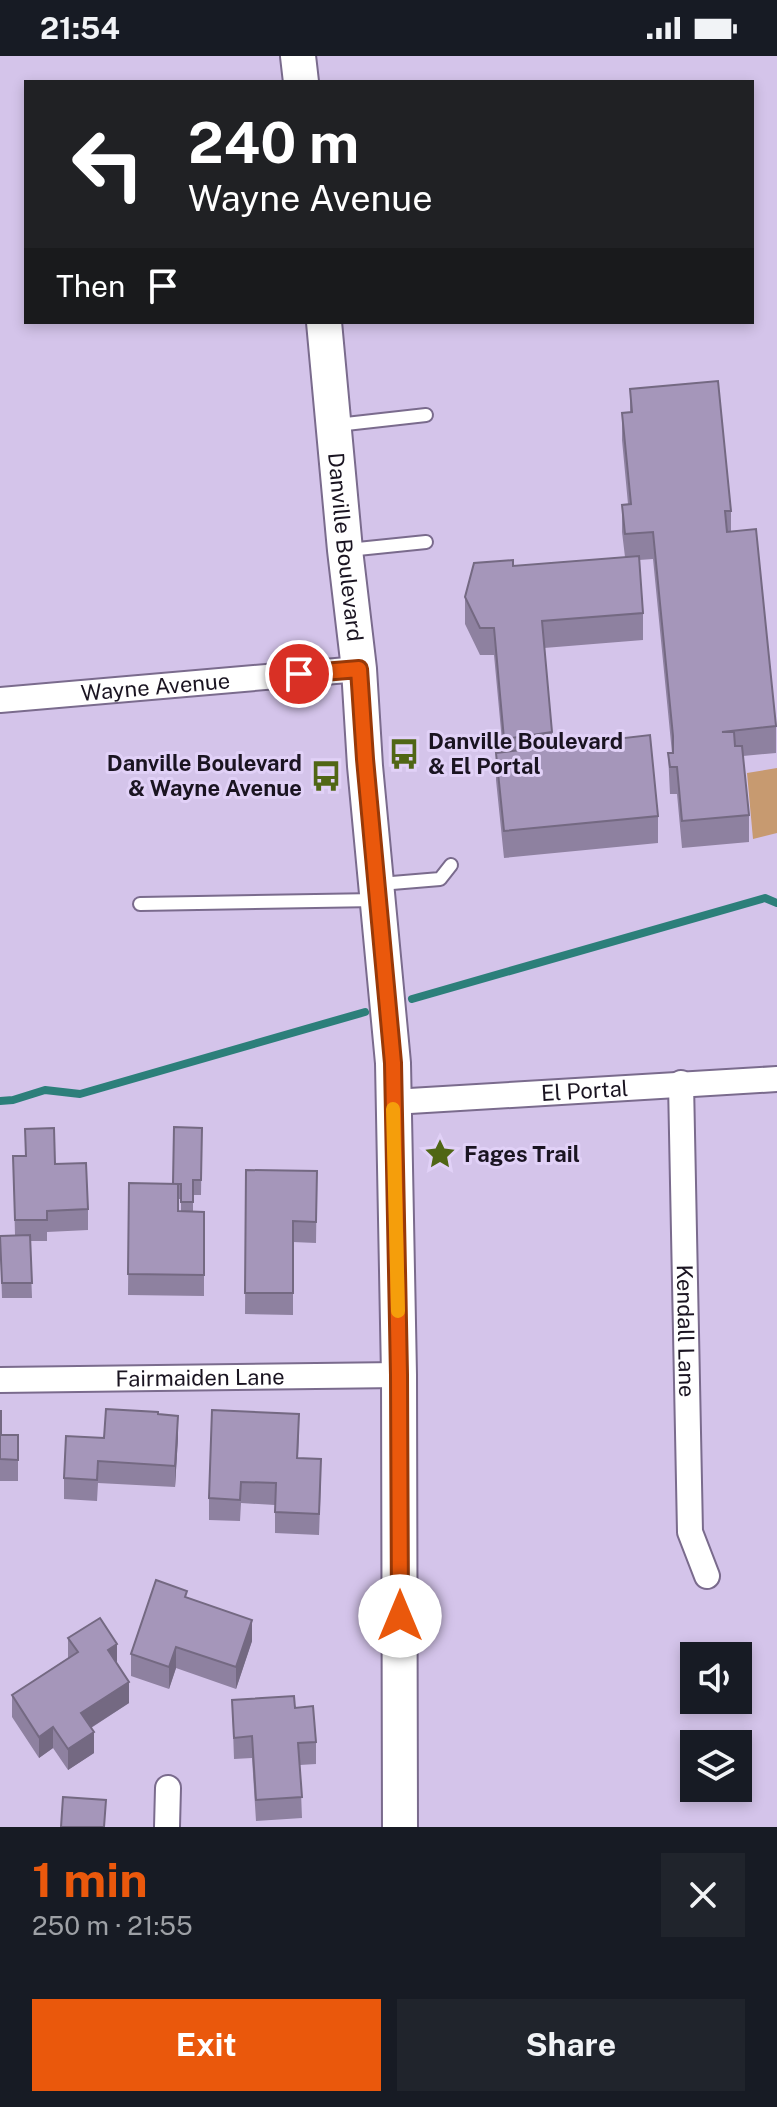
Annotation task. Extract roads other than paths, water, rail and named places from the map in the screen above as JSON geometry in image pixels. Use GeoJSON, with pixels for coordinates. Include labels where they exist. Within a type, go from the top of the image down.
{"type":"FeatureCollection","features":[{"type":"Feature","properties":{"kind":"main road"},"geometry":{"type":"LineString","coordinates":[[298,56],[301,80]]}},
{"type":"Feature","properties":{"kind":"main road","name":"Danville Boulevard"},"geometry":{"type":"LineString","coordinates":[[324,324],[359,669],[393,1063],[399,1375],[400,1827]]}},
{"type":"Feature","properties":{"kind":"street","name":"Wayne Avenue"},"geometry":{"type":"LineString","coordinates":[[0,700],[359,669]]}},
{"type":"Feature","properties":{"kind":"street","name":"El Portal"},"geometry":{"type":"LineString","coordinates":[[393,1102],[777,1079]]}},
{"type":"Feature","properties":{"kind":"street","name":"Kendall Lane"},"geometry":{"type":"LineString","coordinates":[[681,1083],[690,1532],[707,1576]]}},
{"type":"Feature","properties":{"kind":"street","name":"Fairmaiden Lane"},"geometry":{"type":"LineString","coordinates":[[0,1380],[399,1375]]}},
{"type":"Feature","properties":{"kind":"street"},"geometry":{"type":"LineString","coordinates":[[167,1827],[168,1788]]}},
{"type":"Feature","properties":{"kind":"lane"},"geometry":{"type":"LineString","coordinates":[[334,426],[426,415]]}},
{"type":"Feature","properties":{"kind":"lane"},"geometry":{"type":"LineString","coordinates":[[345,550],[426,542]]}},
{"type":"Feature","properties":{"kind":"lane"},"geometry":{"type":"LineString","coordinates":[[140,904],[378,892],[440,879],[451,865]]}},
{"type":"Feature","properties":{"kind":"waterway"},"geometry":{"type":"LineString","coordinates":[[412,999],[765,898],[777,903]]}},
{"type":"Feature","properties":{"kind":"waterway"},"geometry":{"type":"LineString","coordinates":[[0,1101],[45,1090],[80,1094],[365,1012]]}},
{"type":"Feature","properties":{"kind":"place","name":"Danville Boulevard & El Portal"},"geometry":{"type":"Point","coordinates":[404,754]}},
{"type":"Feature","properties":{"kind":"place","name":"Danville Boulevard & Wayne Avenue"},"geometry":{"type":"Point","coordinates":[326,776]}},
{"type":"Feature","properties":{"kind":"place","name":"Fages Trail"},"geometry":{"type":"Point","coordinates":[440,1154]}}]}
